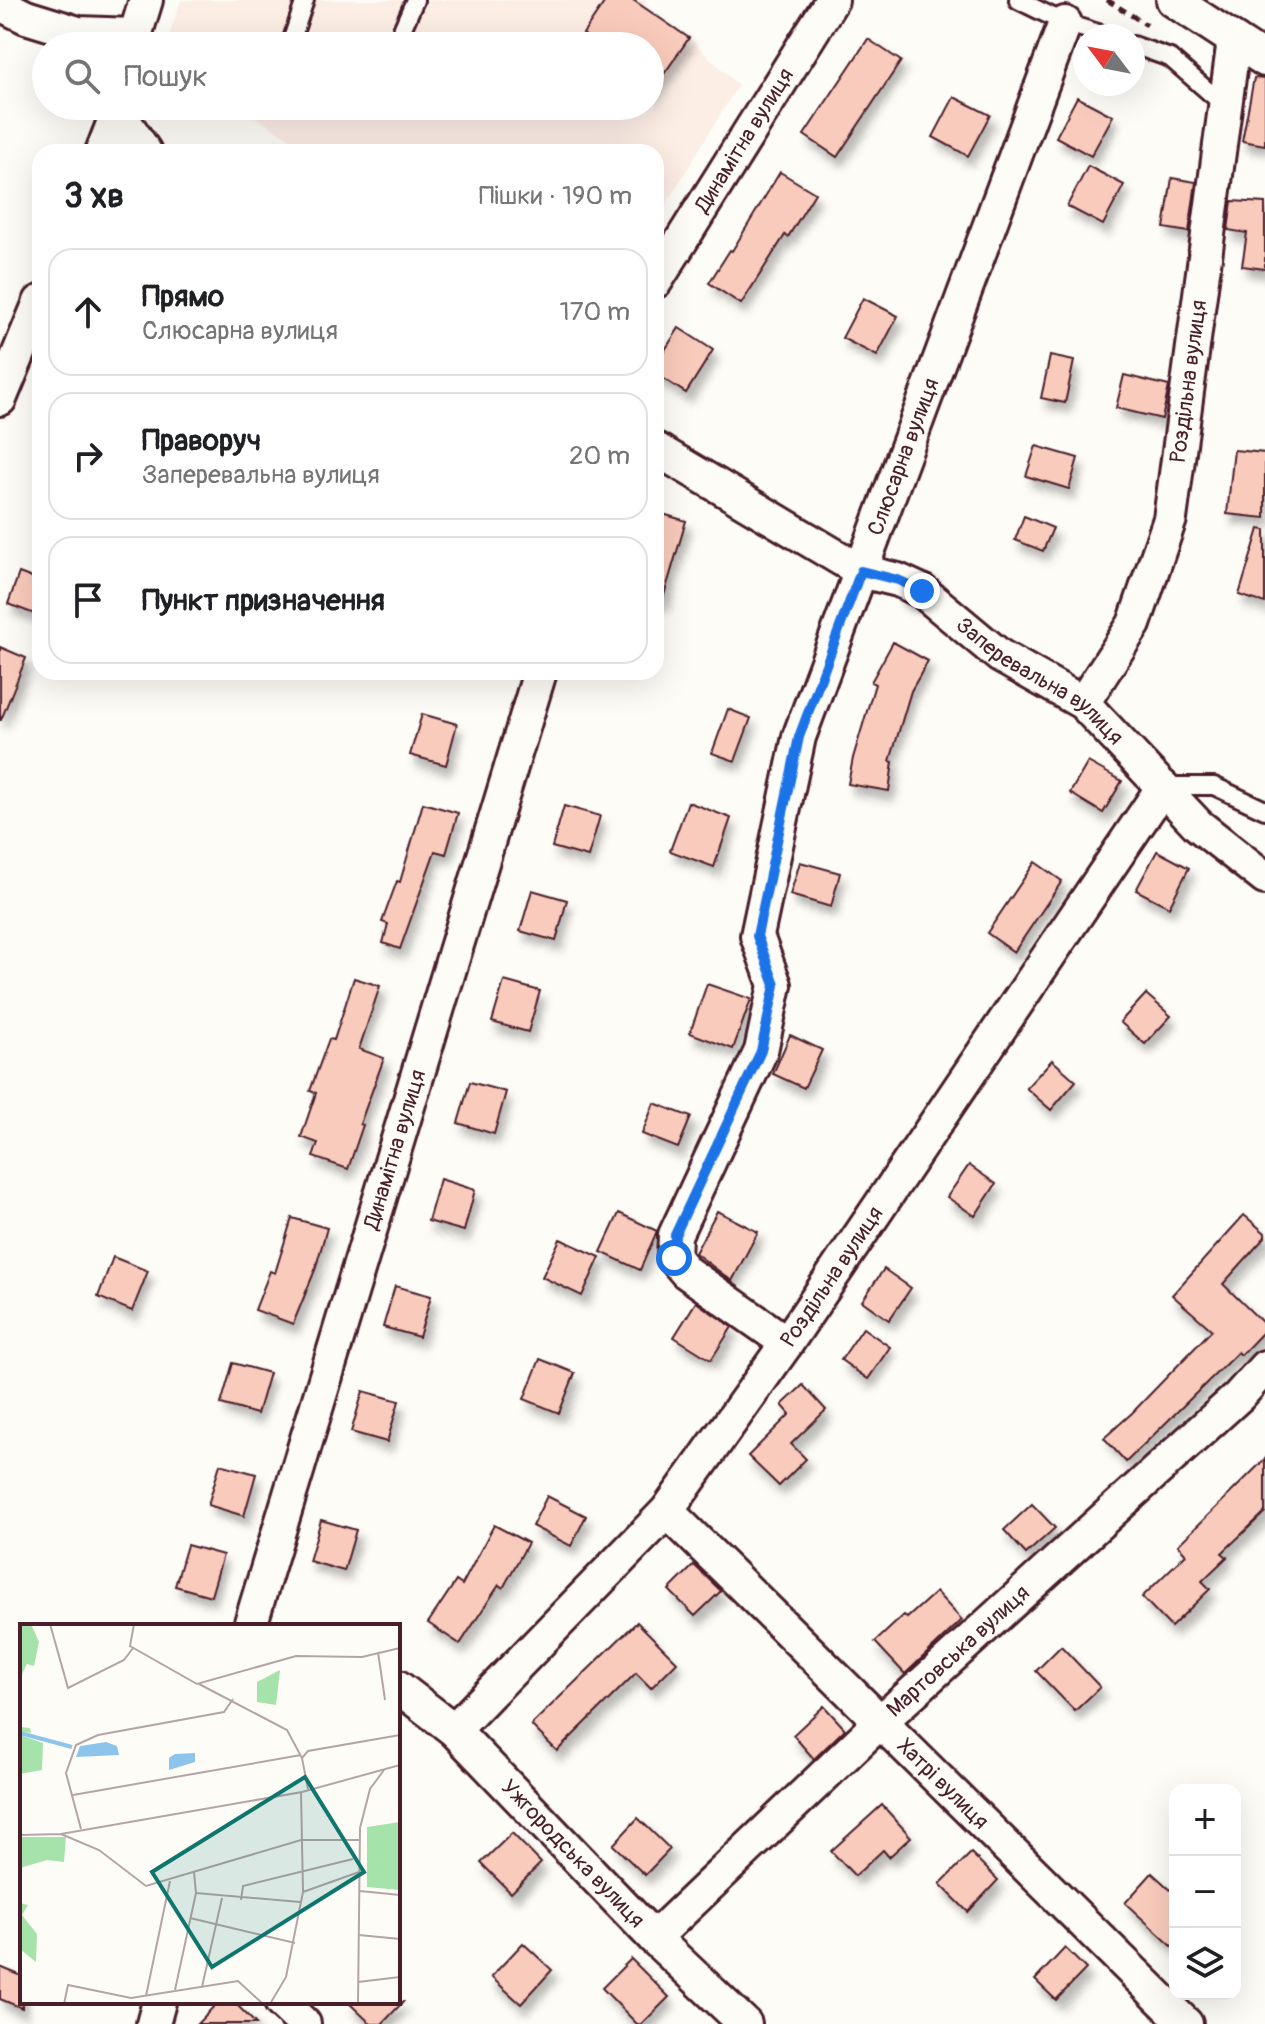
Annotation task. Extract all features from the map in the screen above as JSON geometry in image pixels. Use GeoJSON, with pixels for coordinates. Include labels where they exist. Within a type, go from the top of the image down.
{"type":"FeatureCollection","features":[{"type":"Feature","properties":{"kind":"street"},"geometry":{"type":"LineString","coordinates":[[136,32],[146,0]]}},
{"type":"Feature","properties":{"kind":"street","name":"Динамітна вулиця"},"geometry":{"type":"LineString","coordinates":[[664,268],[832,0]]}},
{"type":"Feature","properties":{"kind":"street"},"geometry":{"type":"LineString","coordinates":[[1173,0],[1265,60]]}},
{"type":"Feature","properties":{"kind":"street"},"geometry":{"type":"LineString","coordinates":[[0,4],[26,17],[75,32]]}},
{"type":"Feature","properties":{"kind":"street","name":"Слюсарна вулиця"},"geometry":{"type":"LineString","coordinates":[[787,1343],[686,1272],[674,1258],[675,1235],[761,1051],[775,985],[757,936],[799,737],[1065,23]]}},
{"type":"Feature","properties":{"kind":"street","name":"Роздільна вулиця"},"geometry":{"type":"LineString","coordinates":[[1083,703],[1134,624],[1170,519],[1234,40]]}},
{"type":"Feature","properties":{"kind":"street"},"geometry":{"type":"LineString","coordinates":[[105,144],[116,120]]}},
{"type":"Feature","properties":{"kind":"street"},"geometry":{"type":"LineString","coordinates":[[126,120],[140,144]]}},
{"type":"Feature","properties":{"kind":"street"},"geometry":{"type":"LineString","coordinates":[[0,399],[32,321]]}},
{"type":"Feature","properties":{"kind":"street","name":"Заперевальна вулиця"},"geometry":{"type":"LineString","coordinates":[[664,454],[861,571],[898,580],[922,591],[1000,656],[1083,703],[1198,825],[1265,878]]}},
{"type":"Feature","properties":{"kind":"street","name":"Динамітна вулиця"},"geometry":{"type":"LineString","coordinates":[[253,1624],[538,680]]}},
{"type":"Feature","properties":{"kind":"street","name":"Роздільна вулиця"},"geometry":{"type":"LineString","coordinates":[[454,1730],[667,1511],[787,1343],[1163,787]]}},
{"type":"Feature","properties":{"kind":"street","name":"Мартовська вулиця"},"geometry":{"type":"LineString","coordinates":[[654,1938],[879,1723],[1239,1396],[1265,1367]]}},
{"type":"Feature","properties":{"kind":"street","name":"Хатрі вулиця"},"geometry":{"type":"LineString","coordinates":[[667,1511],[1186,2024]]}},
{"type":"Feature","properties":{"kind":"street","name":"Ужгородська вулиця"},"geometry":{"type":"LineString","coordinates":[[400,1689],[454,1730],[654,1938],[745,2024]]}},
{"type":"Feature","properties":{"kind":"street"},"geometry":{"type":"LineString","coordinates":[[153,2024],[158,2004]]}},
{"type":"Feature","properties":{"kind":"street"},"geometry":{"type":"LineString","coordinates":[[283,2004],[304,2024]]}},
{"type":"Feature","properties":{"kind":"lane"},"geometry":{"type":"LineString","coordinates":[[294,32],[305,0]]}},
{"type":"Feature","properties":{"kind":"lane"},"geometry":{"type":"LineString","coordinates":[[401,32],[415,0]]}},
{"type":"Feature","properties":{"kind":"lane"},"geometry":{"type":"LineString","coordinates":[[1018,0],[1073,25]]}},
{"type":"Feature","properties":{"kind":"lane"},"geometry":{"type":"LineString","coordinates":[[1145,49],[1170,58],[1224,105]]}},
{"type":"Feature","properties":{"kind":"lane"},"geometry":{"type":"LineString","coordinates":[[1163,787],[1214,786],[1265,810]]}},
{"type":"Feature","properties":{"kind":"shaded area"},"geometry":{"type":"Polygon","coordinates":[[[181,0],[647,0],[643,7],[689,38],[738,85],[664,208],[664,144],[298,144],[260,120],[664,120],[664,32],[171,32],[181,0]]]}},
{"type":"Feature","properties":{"kind":"building"},"geometry":{"type":"Polygon","coordinates":[[[606,0],[633,0],[689,38],[664,74],[664,32],[584,32],[606,0]]]}},
{"type":"Feature","properties":{"kind":"building"},"geometry":{"type":"Polygon","coordinates":[[[868,39],[901,61],[837,157],[804,135],[868,39]]]}},
{"type":"Feature","properties":{"kind":"building"},"geometry":{"type":"Polygon","coordinates":[[[1254,78],[1265,79],[1265,145],[1242,141],[1254,78]]]}},
{"type":"Feature","properties":{"kind":"building"},"geometry":{"type":"Polygon","coordinates":[[[954,97],[990,115],[968,156],[933,137],[954,97]]]}},
{"type":"Feature","properties":{"kind":"building"},"geometry":{"type":"Polygon","coordinates":[[[1077,97],[1113,116],[1091,156],[1056,137],[1077,97]]]}},
{"type":"Feature","properties":{"kind":"building"},"geometry":{"type":"Polygon","coordinates":[[[1088,166],[1124,185],[1103,225],[1067,206],[1088,166]]]}},
{"type":"Feature","properties":{"kind":"building"},"geometry":{"type":"Polygon","coordinates":[[[780,172],[815,193],[741,304],[709,283],[780,172]]]}},
{"type":"Feature","properties":{"kind":"building"},"geometry":{"type":"Polygon","coordinates":[[[1172,178],[1196,182],[1189,232],[1164,228],[1172,178]]]}},
{"type":"Feature","properties":{"kind":"building"},"geometry":{"type":"Polygon","coordinates":[[[1232,201],[1265,203],[1265,269],[1242,266],[1247,233],[1228,230],[1232,201]]]}},
{"type":"Feature","properties":{"kind":"building"},"geometry":{"type":"Polygon","coordinates":[[[863,298],[898,316],[877,356],[842,338],[863,298]]]}},
{"type":"Feature","properties":{"kind":"building"},"geometry":{"type":"Polygon","coordinates":[[[679,328],[713,350],[686,393],[664,379],[664,351],[679,328]]]}},
{"type":"Feature","properties":{"kind":"building"},"geometry":{"type":"Polygon","coordinates":[[[1050,356],[1074,361],[1065,403],[1041,398],[1050,356]]]}},
{"type":"Feature","properties":{"kind":"building"},"geometry":{"type":"Polygon","coordinates":[[[1124,375],[1169,386],[1162,419],[1116,408],[1124,375]]]}},
{"type":"Feature","properties":{"kind":"building"},"geometry":{"type":"Polygon","coordinates":[[[1036,446],[1078,458],[1069,489],[1026,476],[1036,446]]]}},
{"type":"Feature","properties":{"kind":"building"},"geometry":{"type":"Polygon","coordinates":[[[1234,450],[1265,453],[1265,518],[1227,514],[1234,450]]]}},
{"type":"Feature","properties":{"kind":"building"},"geometry":{"type":"Polygon","coordinates":[[[664,514],[686,521],[664,595],[664,514]]]}},
{"type":"Feature","properties":{"kind":"building"},"geometry":{"type":"Polygon","coordinates":[[[1024,516],[1053,528],[1043,551],[1015,540],[1024,516]]]}},
{"type":"Feature","properties":{"kind":"building"},"geometry":{"type":"Polygon","coordinates":[[[1259,529],[1265,530],[1265,603],[1239,595],[1259,529]]]}},
{"type":"Feature","properties":{"kind":"building"},"geometry":{"type":"Polygon","coordinates":[[[19,573],[32,578],[32,613],[8,604],[19,573]]]}},
{"type":"Feature","properties":{"kind":"building"},"geometry":{"type":"Polygon","coordinates":[[[893,642],[928,661],[911,691],[890,761],[893,762],[889,791],[848,784],[875,684],[871,682],[893,642]]]}},
{"type":"Feature","properties":{"kind":"building"},"geometry":{"type":"Polygon","coordinates":[[[0,647],[26,658],[1,720],[0,720],[0,647]]]}},
{"type":"Feature","properties":{"kind":"building"},"geometry":{"type":"Polygon","coordinates":[[[728,709],[751,718],[735,761],[712,753],[728,709]]]}},
{"type":"Feature","properties":{"kind":"building"},"geometry":{"type":"Polygon","coordinates":[[[422,714],[457,724],[446,765],[410,755],[422,714]]]}},
{"type":"Feature","properties":{"kind":"building"},"geometry":{"type":"Polygon","coordinates":[[[1088,762],[1122,781],[1103,813],[1070,793],[1088,762]]]}},
{"type":"Feature","properties":{"kind":"building"},"geometry":{"type":"Polygon","coordinates":[[[688,802],[731,818],[714,867],[670,851],[688,802]]]}},
{"type":"Feature","properties":{"kind":"building"},"geometry":{"type":"Polygon","coordinates":[[[423,803],[458,813],[446,854],[435,851],[400,949],[383,943],[388,924],[382,922],[397,881],[400,882],[423,803]]]}},
{"type":"Feature","properties":{"kind":"building"},"geometry":{"type":"Polygon","coordinates":[[[564,806],[600,816],[588,857],[552,847],[564,806]]]}},
{"type":"Feature","properties":{"kind":"building"},"geometry":{"type":"Polygon","coordinates":[[[1157,851],[1189,868],[1169,907],[1136,890],[1157,851]]]}},
{"type":"Feature","properties":{"kind":"building"},"geometry":{"type":"Polygon","coordinates":[[[800,862],[840,873],[831,907],[790,895],[800,862]]]}},
{"type":"Feature","properties":{"kind":"building"},"geometry":{"type":"Polygon","coordinates":[[[1035,862],[1062,881],[1014,952],[987,933],[1035,862]]]}},
{"type":"Feature","properties":{"kind":"building"},"geometry":{"type":"Polygon","coordinates":[[[532,890],[567,900],[556,941],[520,931],[532,890]]]}},
{"type":"Feature","properties":{"kind":"building"},"geometry":{"type":"Polygon","coordinates":[[[354,978],[380,986],[359,1049],[384,1058],[360,1124],[363,1125],[348,1169],[313,1157],[318,1143],[301,1137],[316,1093],[310,1091],[329,1039],[334,1040],[354,978]]]}},
{"type":"Feature","properties":{"kind":"building"},"geometry":{"type":"Polygon","coordinates":[[[504,981],[540,991],[528,1032],[492,1022],[504,981]]]}},
{"type":"Feature","properties":{"kind":"building"},"geometry":{"type":"Polygon","coordinates":[[[707,984],[751,999],[733,1049],[690,1033],[707,984]]]}},
{"type":"Feature","properties":{"kind":"building"},"geometry":{"type":"Polygon","coordinates":[[[1146,994],[1171,1016],[1145,1044],[1120,1022],[1146,994]]]}},
{"type":"Feature","properties":{"kind":"building"},"geometry":{"type":"Polygon","coordinates":[[[790,1035],[822,1050],[804,1088],[773,1074],[790,1035]]]}},
{"type":"Feature","properties":{"kind":"building"},"geometry":{"type":"Polygon","coordinates":[[[1052,1060],[1076,1081],[1051,1110],[1026,1088],[1052,1060]]]}},
{"type":"Feature","properties":{"kind":"building"},"geometry":{"type":"Polygon","coordinates":[[[470,1082],[506,1092],[494,1134],[458,1123],[470,1082]]]}},
{"type":"Feature","properties":{"kind":"building"},"geometry":{"type":"Polygon","coordinates":[[[654,1103],[691,1117],[678,1148],[642,1134],[654,1103]]]}},
{"type":"Feature","properties":{"kind":"building"},"geometry":{"type":"Polygon","coordinates":[[[969,1165],[996,1184],[975,1216],[947,1197],[969,1165]]]}},
{"type":"Feature","properties":{"kind":"building"},"geometry":{"type":"Polygon","coordinates":[[[440,1179],[475,1190],[464,1231],[428,1221],[440,1179]]]}},
{"type":"Feature","properties":{"kind":"building"},"geometry":{"type":"Polygon","coordinates":[[[717,1211],[758,1232],[732,1281],[695,1253],[717,1211]]]}},
{"type":"Feature","properties":{"kind":"building"},"geometry":{"type":"Polygon","coordinates":[[[619,1213],[657,1231],[640,1270],[601,1252],[619,1213]]]}},
{"type":"Feature","properties":{"kind":"building"},"geometry":{"type":"Polygon","coordinates":[[[1244,1215],[1265,1233],[1265,1237],[1223,1284],[1265,1325],[1265,1330],[1241,1355],[1238,1352],[1126,1462],[1104,1438],[1212,1330],[1172,1295],[1244,1215]]]}},
{"type":"Feature","properties":{"kind":"building"},"geometry":{"type":"Polygon","coordinates":[[[292,1218],[327,1228],[315,1270],[293,1324],[255,1310],[270,1271],[275,1273],[292,1218]]]}},
{"type":"Feature","properties":{"kind":"building"},"geometry":{"type":"Polygon","coordinates":[[[560,1239],[600,1257],[582,1296],[542,1277],[560,1239]]]}},
{"type":"Feature","properties":{"kind":"building"},"geometry":{"type":"Polygon","coordinates":[[[113,1257],[148,1271],[132,1311],[98,1297],[113,1257]]]}},
{"type":"Feature","properties":{"kind":"building"},"geometry":{"type":"Polygon","coordinates":[[[884,1269],[911,1288],[889,1320],[862,1301],[884,1269]]]}},
{"type":"Feature","properties":{"kind":"building"},"geometry":{"type":"Polygon","coordinates":[[[395,1286],[431,1296],[419,1337],[383,1327],[395,1286]]]}},
{"type":"Feature","properties":{"kind":"building"},"geometry":{"type":"Polygon","coordinates":[[[696,1302],[732,1327],[711,1360],[674,1337],[696,1302]]]}},
{"type":"Feature","properties":{"kind":"building"},"geometry":{"type":"Polygon","coordinates":[[[863,1328],[890,1347],[868,1379],[841,1360],[863,1328]]]}},
{"type":"Feature","properties":{"kind":"building"},"geometry":{"type":"Polygon","coordinates":[[[540,1359],[575,1373],[559,1413],[524,1399],[540,1359]]]}},
{"type":"Feature","properties":{"kind":"building"},"geometry":{"type":"Polygon","coordinates":[[[233,1363],[269,1373],[257,1414],[221,1404],[233,1363]]]}},
{"type":"Feature","properties":{"kind":"building"},"geometry":{"type":"Polygon","coordinates":[[[803,1385],[826,1410],[791,1444],[806,1459],[779,1486],[748,1456],[790,1414],[782,1405],[803,1385]]]}},
{"type":"Feature","properties":{"kind":"building"},"geometry":{"type":"Polygon","coordinates":[[[363,1391],[399,1401],[387,1442],[351,1432],[363,1391]]]}},
{"type":"Feature","properties":{"kind":"building"},"geometry":{"type":"Polygon","coordinates":[[[1265,1459],[1265,1512],[1222,1553],[1227,1557],[1202,1581],[1210,1589],[1171,1627],[1142,1597],[1186,1554],[1178,1545],[1265,1459]]]}},
{"type":"Feature","properties":{"kind":"building"},"geometry":{"type":"Polygon","coordinates":[[[220,1464],[256,1474],[244,1516],[208,1505],[220,1464]]]}},
{"type":"Feature","properties":{"kind":"building"},"geometry":{"type":"Polygon","coordinates":[[[547,1496],[586,1516],[571,1546],[532,1526],[547,1496]]]}},
{"type":"Feature","properties":{"kind":"building"},"geometry":{"type":"Polygon","coordinates":[[[1032,1504],[1055,1528],[1026,1554],[1004,1530],[1032,1504]]]}},
{"type":"Feature","properties":{"kind":"building"},"geometry":{"type":"Polygon","coordinates":[[[321,1520],[356,1530],[344,1571],[309,1561],[321,1520]]]}},
{"type":"Feature","properties":{"kind":"building"},"geometry":{"type":"Polygon","coordinates":[[[494,1525],[528,1543],[503,1588],[499,1585],[460,1644],[428,1623],[456,1581],[462,1585],[494,1525]]]}},
{"type":"Feature","properties":{"kind":"building"},"geometry":{"type":"Polygon","coordinates":[[[187,1545],[223,1555],[211,1596],[175,1586],[187,1545]]]}},
{"type":"Feature","properties":{"kind":"building"},"geometry":{"type":"Polygon","coordinates":[[[694,1565],[721,1591],[695,1616],[669,1590],[694,1565]]]}},
{"type":"Feature","properties":{"kind":"building"},"geometry":{"type":"Polygon","coordinates":[[[936,1592],[962,1620],[905,1674],[875,1642],[904,1615],[907,1618],[936,1592]]]}},
{"type":"Feature","properties":{"kind":"building"},"geometry":{"type":"Polygon","coordinates":[[[637,1622],[677,1662],[651,1688],[636,1673],[557,1751],[531,1725],[637,1622]]]}},
{"type":"Feature","properties":{"kind":"building"},"geometry":{"type":"Polygon","coordinates":[[[1061,1646],[1100,1687],[1075,1711],[1036,1671],[1061,1646]]]}},
{"type":"Feature","properties":{"kind":"building"},"geometry":{"type":"Polygon","coordinates":[[[824,1706],[845,1729],[814,1759],[793,1735],[824,1706]]]}},
{"type":"Feature","properties":{"kind":"building"},"geometry":{"type":"Polygon","coordinates":[[[882,1805],[911,1837],[889,1857],[883,1850],[855,1876],[831,1851],[882,1805]]]}},
{"type":"Feature","properties":{"kind":"building"},"geometry":{"type":"Polygon","coordinates":[[[638,1818],[670,1849],[645,1875],[613,1845],[638,1818]]]}},
{"type":"Feature","properties":{"kind":"building"},"geometry":{"type":"Polygon","coordinates":[[[512,1833],[541,1863],[511,1893],[481,1863],[512,1833]]]}},
{"type":"Feature","properties":{"kind":"building"},"geometry":{"type":"Polygon","coordinates":[[[971,1853],[998,1880],[968,1912],[940,1884],[971,1853]]]}},
{"type":"Feature","properties":{"kind":"building"},"geometry":{"type":"Polygon","coordinates":[[[1152,1873],[1169,1889],[1169,1943],[1125,1903],[1152,1873]]]}},
{"type":"Feature","properties":{"kind":"building"},"geometry":{"type":"Polygon","coordinates":[[[523,1943],[552,1970],[521,2004],[491,1977],[523,1943]]]}},
{"type":"Feature","properties":{"kind":"building"},"geometry":{"type":"Polygon","coordinates":[[[1065,1948],[1086,1969],[1056,2000],[1035,1980],[1065,1948]]]}},
{"type":"Feature","properties":{"kind":"building"},"geometry":{"type":"Polygon","coordinates":[[[631,1959],[669,1997],[642,2024],[637,2024],[602,1988],[631,1959]]]}},
{"type":"Feature","properties":{"kind":"building"},"geometry":{"type":"Polygon","coordinates":[[[0,1967],[20,1975],[22,2008],[0,1999],[0,1967]]]}},
{"type":"Feature","properties":{"kind":"building"},"geometry":{"type":"Polygon","coordinates":[[[403,2002],[382,2024],[371,2024],[350,2004],[403,2002]]]}},
{"type":"Feature","properties":{"kind":"building"},"geometry":{"type":"Polygon","coordinates":[[[216,2004],[236,2004],[256,2024],[197,2024],[216,2004]]]}},
{"type":"Feature","properties":{"kind":"route"},"geometry":{"type":"LineString","coordinates":[[674,1258],[675,1235],[761,1051],[775,985],[757,936],[799,737],[861,571],[898,580],[922,591]]}}]}
